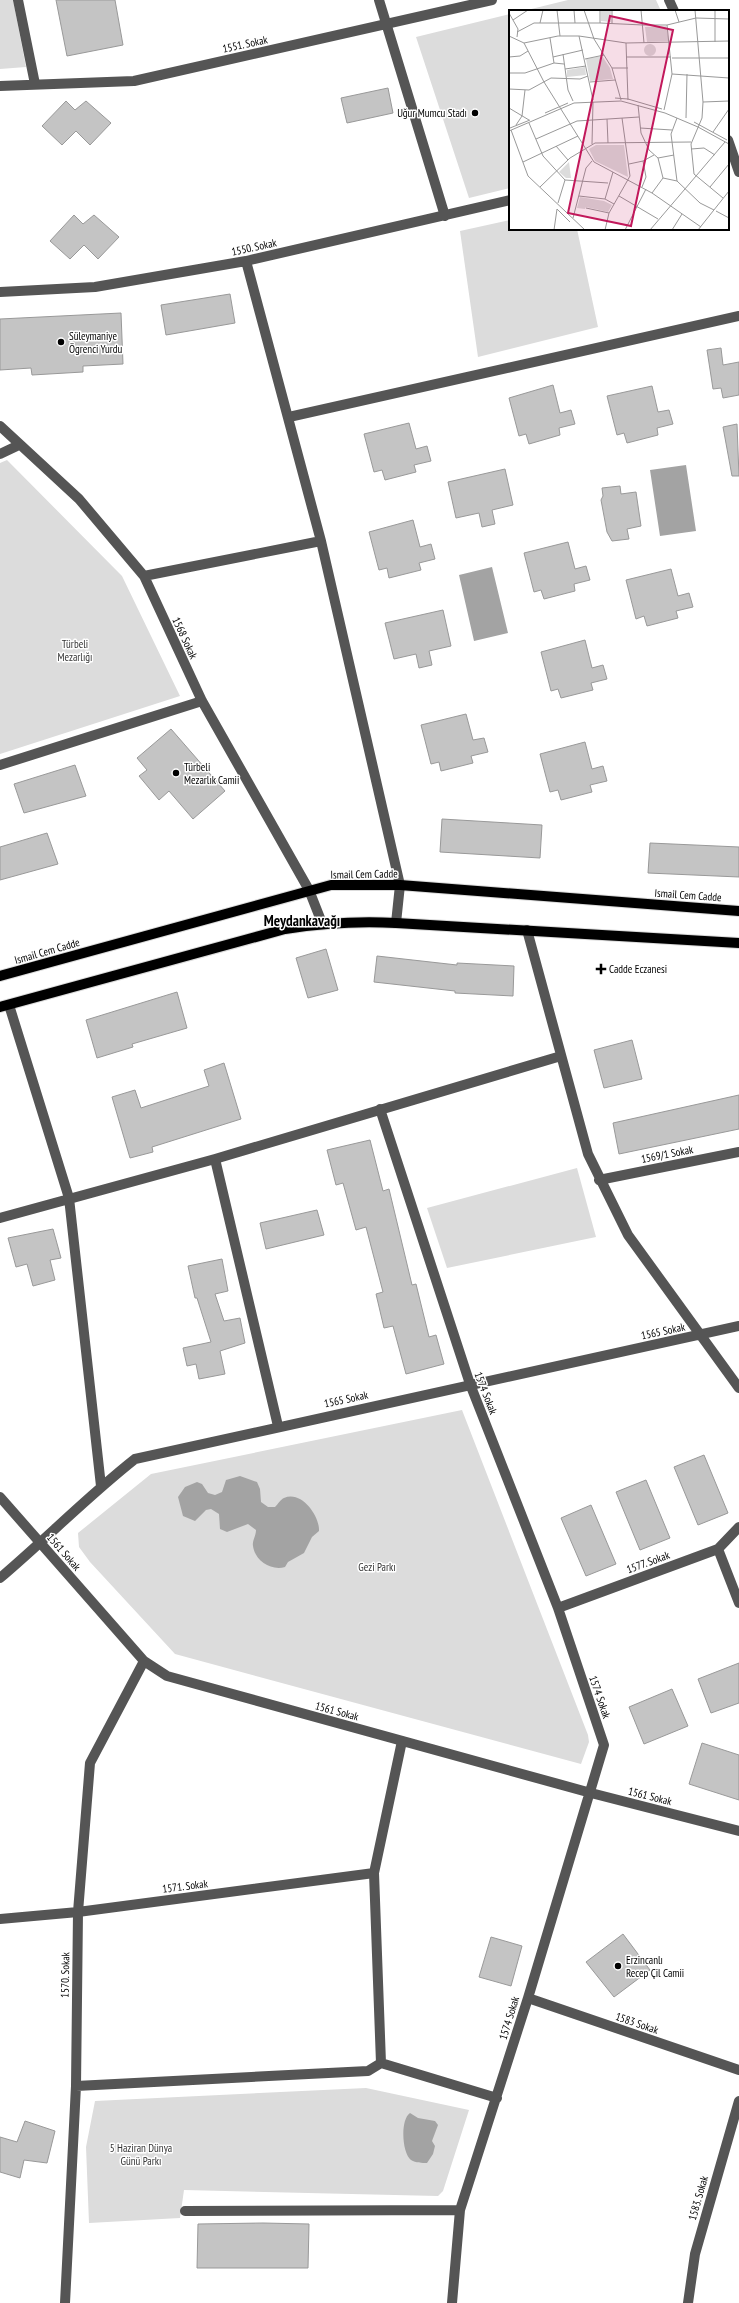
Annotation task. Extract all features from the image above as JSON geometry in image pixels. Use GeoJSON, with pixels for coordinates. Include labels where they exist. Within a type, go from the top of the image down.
{"type":"FeatureCollection","features":[{"type":"Feature","properties":{"kind":"main road","name":"Ismail Cem Cadde"},"geometry":{"type":"LineString","coordinates":[[1,973],[331,885],[400,885],[739,911]]}},
{"type":"Feature","properties":{"kind":"main road"},"geometry":{"type":"LineString","coordinates":[[4,1006],[278,931],[322,923],[357,921],[739,943]]}},
{"type":"Feature","properties":{"kind":"street"},"geometry":{"type":"LineString","coordinates":[[18,0],[35,84]]}},
{"type":"Feature","properties":{"kind":"street"},"geometry":{"type":"LineString","coordinates":[[379,0],[445,216]]}},
{"type":"Feature","properties":{"kind":"street","name":"1551. Sokak"},"geometry":{"type":"LineString","coordinates":[[0,86],[134,81],[492,0]]}},
{"type":"Feature","properties":{"kind":"street"},"geometry":{"type":"LineString","coordinates":[[669,0],[674,10]]}},
{"type":"Feature","properties":{"kind":"street"},"geometry":{"type":"LineString","coordinates":[[731,144],[739,172]]}},
{"type":"Feature","properties":{"kind":"street","name":"1550. Sokak"},"geometry":{"type":"LineString","coordinates":[[0,292],[95,287],[246,261],[509,200]]}},
{"type":"Feature","properties":{"kind":"street"},"geometry":{"type":"LineString","coordinates":[[246,261],[321,541],[400,885],[396,923]]}},
{"type":"Feature","properties":{"kind":"street"},"geometry":{"type":"LineString","coordinates":[[289,417],[739,316]]}},
{"type":"Feature","properties":{"kind":"street","name":"1568 Sokak"},"geometry":{"type":"LineString","coordinates":[[0,426],[79,499],[144,576],[202,701],[309,890],[322,923]]}},
{"type":"Feature","properties":{"kind":"street"},"geometry":{"type":"LineString","coordinates":[[0,454],[19,445]]}},
{"type":"Feature","properties":{"kind":"street"},"geometry":{"type":"LineString","coordinates":[[144,576],[321,541]]}},
{"type":"Feature","properties":{"kind":"street"},"geometry":{"type":"LineString","coordinates":[[0,765],[202,701]]}},
{"type":"Feature","properties":{"kind":"street"},"geometry":{"type":"LineString","coordinates":[[527,930],[588,1154],[599,1180],[628,1235],[699,1335],[739,1388]]}},
{"type":"Feature","properties":{"kind":"street"},"geometry":{"type":"LineString","coordinates":[[4,1006],[69,1198],[101,1486]]}},
{"type":"Feature","properties":{"kind":"street"},"geometry":{"type":"LineString","coordinates":[[0,1218],[215,1158],[561,1056]]}},
{"type":"Feature","properties":{"kind":"street","name":"1574 Sokak"},"geometry":{"type":"LineString","coordinates":[[380,1109],[470,1384],[558,1608],[604,1745],[591,1793],[528,1998],[460,2210],[452,2303]]}},
{"type":"Feature","properties":{"kind":"street","name":"1569/1 Sokak"},"geometry":{"type":"LineString","coordinates":[[599,1180],[739,1152]]}},
{"type":"Feature","properties":{"kind":"street"},"geometry":{"type":"LineString","coordinates":[[215,1158],[278,1426]]}},
{"type":"Feature","properties":{"kind":"street","name":"1565 Sokak"},"geometry":{"type":"LineString","coordinates":[[0,1578],[41,1543],[101,1486],[135,1459],[278,1426],[739,1326]]}},
{"type":"Feature","properties":{"kind":"street","name":"1561 Sokak"},"geometry":{"type":"LineString","coordinates":[[0,1497],[144,1661],[167,1676],[591,1793],[739,1831]]}},
{"type":"Feature","properties":{"kind":"street","name":"1577. Sokak"},"geometry":{"type":"LineString","coordinates":[[558,1608],[718,1549],[739,1527]]}},
{"type":"Feature","properties":{"kind":"street"},"geometry":{"type":"LineString","coordinates":[[718,1549],[739,1603]]}},
{"type":"Feature","properties":{"kind":"street","name":"1570. Sokak"},"geometry":{"type":"LineString","coordinates":[[65,2303],[76,2086],[78,1912],[90,1763],[144,1661]]}},
{"type":"Feature","properties":{"kind":"street"},"geometry":{"type":"LineString","coordinates":[[381,2063],[374,1874],[402,1741]]}},
{"type":"Feature","properties":{"kind":"street","name":"1571. Sokak"},"geometry":{"type":"LineString","coordinates":[[0,1918],[78,1912],[374,1874]]}},
{"type":"Feature","properties":{"kind":"street","name":"1583 Sokak"},"geometry":{"type":"LineString","coordinates":[[528,1998],[739,2070]]}},
{"type":"Feature","properties":{"kind":"street"},"geometry":{"type":"LineString","coordinates":[[76,2086],[368,2072],[381,2063]]}},
{"type":"Feature","properties":{"kind":"street"},"geometry":{"type":"LineString","coordinates":[[381,2063],[497,2098]]}},
{"type":"Feature","properties":{"kind":"street","name":"1583. Sokak"},"geometry":{"type":"LineString","coordinates":[[688,2303],[695,2254],[739,2101]]}},
{"type":"Feature","properties":{"kind":"street"},"geometry":{"type":"LineString","coordinates":[[185,2211],[460,2210]]}},
{"type":"Feature","properties":{"kind":"green space"},"geometry":{"type":"Polygon","coordinates":[[[0,0],[13,0],[26,67],[0,69],[0,0]]]}},
{"type":"Feature","properties":{"kind":"green space"},"geometry":{"type":"Polygon","coordinates":[[[568,0],[656,0],[661,10],[527,10],[568,0]]]}},
{"type":"Feature","properties":{"kind":"green space","name":"Uğur Mumcu Stadı"},"geometry":{"type":"Polygon","coordinates":[[[509,14],[509,188],[469,198],[416,37],[509,14]]]}},
{"type":"Feature","properties":{"kind":"green space"},"geometry":{"type":"Polygon","coordinates":[[[509,220],[509,230],[577,230],[598,327],[478,357],[460,231],[509,220]]]}},
{"type":"Feature","properties":{"kind":"green space","name":"Türbeli Mezarlığı"},"geometry":{"type":"Polygon","coordinates":[[[7,460],[122,576],[180,696],[0,754],[0,463],[7,460]]]}},
{"type":"Feature","properties":{"kind":"green space"},"geometry":{"type":"Polygon","coordinates":[[[577,1168],[596,1237],[447,1268],[427,1208],[577,1168]]]}},
{"type":"Feature","properties":{"kind":"green space","name":"Gezi Parkı"},"geometry":{"type":"Polygon","coordinates":[[[462,1410],[588,1735],[589,1742],[581,1764],[175,1654],[90,1562],[79,1547],[78,1533],[151,1474],[462,1410]]]}},
{"type":"Feature","properties":{"kind":"green space","name":"5 Haziran Dünya Günü Parkı"},"geometry":{"type":"Polygon","coordinates":[[[366,2088],[469,2110],[443,2191],[438,2196],[184,2190],[180,2218],[89,2223],[86,2147],[95,2101],[366,2088]]]}},
{"type":"Feature","properties":{"kind":"shaded area"},"geometry":{"type":"Polygon","coordinates":[[[686,465],[696,531],[660,536],[650,470],[686,465]]]}},
{"type":"Feature","properties":{"kind":"shaded area"},"geometry":{"type":"Polygon","coordinates":[[[492,567],[508,633],[474,641],[459,575],[492,567]]]}},
{"type":"Feature","properties":{"kind":"shaded area"},"geometry":{"type":"Polygon","coordinates":[[[240,1476],[257,1482],[260,1489],[261,1502],[268,1507],[275,1507],[284,1498],[291,1497],[303,1501],[313,1512],[319,1525],[319,1531],[312,1537],[304,1553],[288,1562],[285,1567],[274,1568],[264,1564],[260,1560],[254,1551],[253,1546],[256,1530],[248,1524],[227,1532],[220,1529],[219,1514],[211,1509],[206,1510],[195,1521],[183,1516],[178,1497],[185,1487],[197,1482],[202,1484],[208,1493],[215,1495],[222,1492],[226,1480],[240,1476]]]}},
{"type":"Feature","properties":{"kind":"shaded area"},"geometry":{"type":"Polygon","coordinates":[[[410,2113],[418,2118],[435,2121],[438,2125],[432,2141],[435,2146],[433,2154],[427,2163],[411,2160],[406,2151],[403,2136],[405,2122],[410,2113]]]}},
{"type":"Feature","properties":{"kind":"building"},"geometry":{"type":"Polygon","coordinates":[[[56,0],[115,0],[123,45],[67,56],[56,0]]]}},
{"type":"Feature","properties":{"kind":"building"},"geometry":{"type":"Polygon","coordinates":[[[388,88],[393,113],[347,123],[341,98],[388,88]]]}},
{"type":"Feature","properties":{"kind":"building"},"geometry":{"type":"Polygon","coordinates":[[[66,101],[75,110],[86,101],[111,123],[90,145],[76,131],[62,145],[42,126],[66,101]]]}},
{"type":"Feature","properties":{"kind":"building"},"geometry":{"type":"Polygon","coordinates":[[[74,215],[83,224],[94,215],[119,237],[98,259],[84,245],[70,259],[50,241],[74,215]]]}},
{"type":"Feature","properties":{"kind":"building"},"geometry":{"type":"Polygon","coordinates":[[[230,294],[235,323],[166,335],[161,305],[230,294]]]}},
{"type":"Feature","properties":{"kind":"building","name":"Süleymaniye Ögrenci Yurdu"},"geometry":{"type":"Polygon","coordinates":[[[121,313],[123,364],[83,366],[83,372],[32,375],[31,368],[0,370],[0,319],[121,313]]]}},
{"type":"Feature","properties":{"kind":"building"},"geometry":{"type":"Polygon","coordinates":[[[721,348],[723,365],[739,362],[739,395],[723,398],[721,388],[713,389],[707,350],[721,348]]]}},
{"type":"Feature","properties":{"kind":"building"},"geometry":{"type":"Polygon","coordinates":[[[553,385],[560,413],[571,410],[575,424],[559,428],[560,435],[529,444],[526,434],[519,436],[509,398],[553,385]]]}},
{"type":"Feature","properties":{"kind":"building"},"geometry":{"type":"Polygon","coordinates":[[[652,386],[658,412],[669,410],[673,424],[657,428],[658,435],[627,443],[624,433],[617,435],[607,396],[652,386]]]}},
{"type":"Feature","properties":{"kind":"building"},"geometry":{"type":"Polygon","coordinates":[[[409,423],[416,449],[427,446],[431,461],[414,465],[416,472],[385,480],[382,470],[374,472],[364,434],[409,423]]]}},
{"type":"Feature","properties":{"kind":"building"},"geometry":{"type":"Polygon","coordinates":[[[737,424],[739,476],[732,476],[723,427],[737,424]]]}},
{"type":"Feature","properties":{"kind":"building"},"geometry":{"type":"Polygon","coordinates":[[[505,469],[513,505],[492,510],[495,524],[482,527],[479,513],[456,518],[448,482],[505,469]]]}},
{"type":"Feature","properties":{"kind":"building"},"geometry":{"type":"Polygon","coordinates":[[[620,486],[621,494],[636,492],[641,526],[627,529],[629,539],[612,541],[607,532],[601,500],[603,496],[602,488],[620,486]]]}},
{"type":"Feature","properties":{"kind":"building"},"geometry":{"type":"Polygon","coordinates":[[[413,520],[420,547],[431,544],[435,559],[419,563],[421,570],[389,578],[387,568],[379,570],[369,532],[413,520]]]}},
{"type":"Feature","properties":{"kind":"building"},"geometry":{"type":"Polygon","coordinates":[[[568,542],[575,569],[586,566],[590,580],[574,584],[575,591],[544,599],[541,590],[534,592],[524,553],[568,542]]]}},
{"type":"Feature","properties":{"kind":"building"},"geometry":{"type":"Polygon","coordinates":[[[671,569],[678,596],[689,593],[693,607],[676,611],[678,618],[647,626],[644,616],[636,619],[626,580],[671,569]]]}},
{"type":"Feature","properties":{"kind":"building"},"geometry":{"type":"Polygon","coordinates":[[[443,610],[451,646],[429,651],[432,665],[419,668],[416,654],[394,659],[385,623],[443,610]]]}},
{"type":"Feature","properties":{"kind":"building"},"geometry":{"type":"Polygon","coordinates":[[[585,640],[592,668],[603,665],[607,679],[591,683],[593,690],[561,698],[558,689],[551,691],[541,652],[585,640]]]}},
{"type":"Feature","properties":{"kind":"building"},"geometry":{"type":"Polygon","coordinates":[[[466,714],[473,740],[484,738],[488,752],[471,756],[473,763],[441,771],[439,762],[431,764],[421,725],[466,714]]]}},
{"type":"Feature","properties":{"kind":"building","name":"Türbeli Mezarlık Camii"},"geometry":{"type":"Polygon","coordinates":[[[171,729],[225,791],[193,819],[169,791],[159,800],[139,776],[147,770],[137,758],[171,729]]]}},
{"type":"Feature","properties":{"kind":"building"},"geometry":{"type":"Polygon","coordinates":[[[585,742],[592,769],[603,766],[607,781],[590,785],[592,792],[561,800],[558,790],[550,792],[540,754],[585,742]]]}},
{"type":"Feature","properties":{"kind":"building"},"geometry":{"type":"Polygon","coordinates":[[[75,765],[86,796],[24,813],[14,784],[75,765]]]}},
{"type":"Feature","properties":{"kind":"building"},"geometry":{"type":"Polygon","coordinates":[[[442,819],[542,825],[540,858],[440,852],[442,819]]]}},
{"type":"Feature","properties":{"kind":"building"},"geometry":{"type":"Polygon","coordinates":[[[47,833],[58,864],[0,880],[0,847],[47,833]]]}},
{"type":"Feature","properties":{"kind":"building"},"geometry":{"type":"Polygon","coordinates":[[[650,843],[739,847],[739,877],[648,873],[650,843]]]}},
{"type":"Feature","properties":{"kind":"building"},"geometry":{"type":"Polygon","coordinates":[[[326,949],[338,990],[308,998],[296,958],[326,949]]]}},
{"type":"Feature","properties":{"kind":"building"},"geometry":{"type":"Polygon","coordinates":[[[377,956],[457,965],[457,963],[514,966],[513,996],[455,993],[455,991],[374,982],[377,956]]]}},
{"type":"Feature","properties":{"kind":"building"},"geometry":{"type":"Polygon","coordinates":[[[177,992],[187,1028],[132,1044],[133,1047],[97,1058],[86,1020],[177,992]]]}},
{"type":"Feature","properties":{"kind":"building"},"geometry":{"type":"Polygon","coordinates":[[[632,1040],[642,1079],[604,1088],[594,1050],[632,1040]]]}},
{"type":"Feature","properties":{"kind":"building"},"geometry":{"type":"Polygon","coordinates":[[[224,1063],[241,1119],[152,1147],[153,1152],[130,1158],[112,1097],[135,1090],[141,1108],[209,1086],[204,1070],[224,1063]]]}},
{"type":"Feature","properties":{"kind":"building"},"geometry":{"type":"Polygon","coordinates":[[[739,1095],[739,1129],[619,1154],[613,1123],[739,1095]]]}},
{"type":"Feature","properties":{"kind":"building"},"geometry":{"type":"Polygon","coordinates":[[[370,1140],[383,1191],[389,1189],[412,1285],[416,1284],[429,1337],[436,1335],[444,1364],[406,1374],[393,1326],[384,1328],[376,1294],[383,1292],[366,1227],[356,1230],[343,1183],[336,1185],[327,1150],[370,1140]]]}},
{"type":"Feature","properties":{"kind":"building"},"geometry":{"type":"Polygon","coordinates":[[[317,1210],[324,1235],[266,1249],[260,1223],[317,1210]]]}},
{"type":"Feature","properties":{"kind":"building"},"geometry":{"type":"Polygon","coordinates":[[[53,1229],[61,1258],[50,1260],[55,1280],[33,1286],[27,1264],[16,1267],[8,1238],[53,1229]]]}},
{"type":"Feature","properties":{"kind":"building"},"geometry":{"type":"Polygon","coordinates":[[[222,1259],[228,1291],[215,1294],[224,1321],[240,1318],[245,1343],[220,1351],[225,1374],[199,1379],[196,1364],[187,1366],[183,1348],[211,1342],[197,1298],[195,1298],[188,1266],[222,1259]]]}},
{"type":"Feature","properties":{"kind":"building"},"geometry":{"type":"Polygon","coordinates":[[[704,1455],[728,1513],[698,1525],[674,1467],[704,1455]]]}},
{"type":"Feature","properties":{"kind":"building"},"geometry":{"type":"Polygon","coordinates":[[[646,1480],[670,1538],[640,1550],[616,1492],[646,1480]]]}},
{"type":"Feature","properties":{"kind":"building"},"geometry":{"type":"Polygon","coordinates":[[[591,1505],[616,1564],[586,1576],[561,1518],[591,1505]]]}},
{"type":"Feature","properties":{"kind":"building"},"geometry":{"type":"Polygon","coordinates":[[[739,1663],[739,1703],[711,1713],[698,1679],[739,1663]]]}},
{"type":"Feature","properties":{"kind":"building"},"geometry":{"type":"Polygon","coordinates":[[[672,1689],[688,1726],[644,1744],[629,1707],[672,1689]]]}},
{"type":"Feature","properties":{"kind":"building"},"geometry":{"type":"Polygon","coordinates":[[[702,1743],[739,1755],[739,1800],[689,1784],[702,1743]]]}},
{"type":"Feature","properties":{"kind":"building","name":"Erzincanlı Recep Çil Camii"},"geometry":{"type":"Polygon","coordinates":[[[623,1934],[650,1970],[614,1997],[586,1962],[623,1934]]]}},
{"type":"Feature","properties":{"kind":"building"},"geometry":{"type":"Polygon","coordinates":[[[491,1937],[522,1946],[511,1986],[479,1977],[491,1937]]]}},
{"type":"Feature","properties":{"kind":"building"},"geometry":{"type":"Polygon","coordinates":[[[25,2121],[55,2131],[47,2163],[24,2160],[20,2178],[0,2172],[0,2137],[17,2142],[25,2121]]]}},
{"type":"Feature","properties":{"kind":"building"},"geometry":{"type":"Polygon","coordinates":[[[198,2224],[309,2224],[308,2268],[197,2268],[198,2224]]]}},
{"type":"Feature","properties":{"kind":"place","name":"Uğur Mumcu Stadı"},"geometry":{"type":"Point","coordinates":[475,113]}},
{"type":"Feature","properties":{"kind":"place","name":"Süleymaniye Ögrenci Yurdu"},"geometry":{"type":"Point","coordinates":[61,342]}},
{"type":"Feature","properties":{"kind":"place","name":"Türbeli Mezarlık Camii"},"geometry":{"type":"Point","coordinates":[176,773]}},
{"type":"Feature","properties":{"kind":"place","name":"Cadde Eczanesi"},"geometry":{"type":"Point","coordinates":[601,969]}},
{"type":"Feature","properties":{"kind":"place","name":"Erzincanlı Recep Çil Camii"},"geometry":{"type":"Point","coordinates":[618,1966]}},
{"type":"Feature","properties":{"kind":"district","name":"Meydankavağı"},"geometry":{"type":"Point","coordinates":[302,920]}}]}
